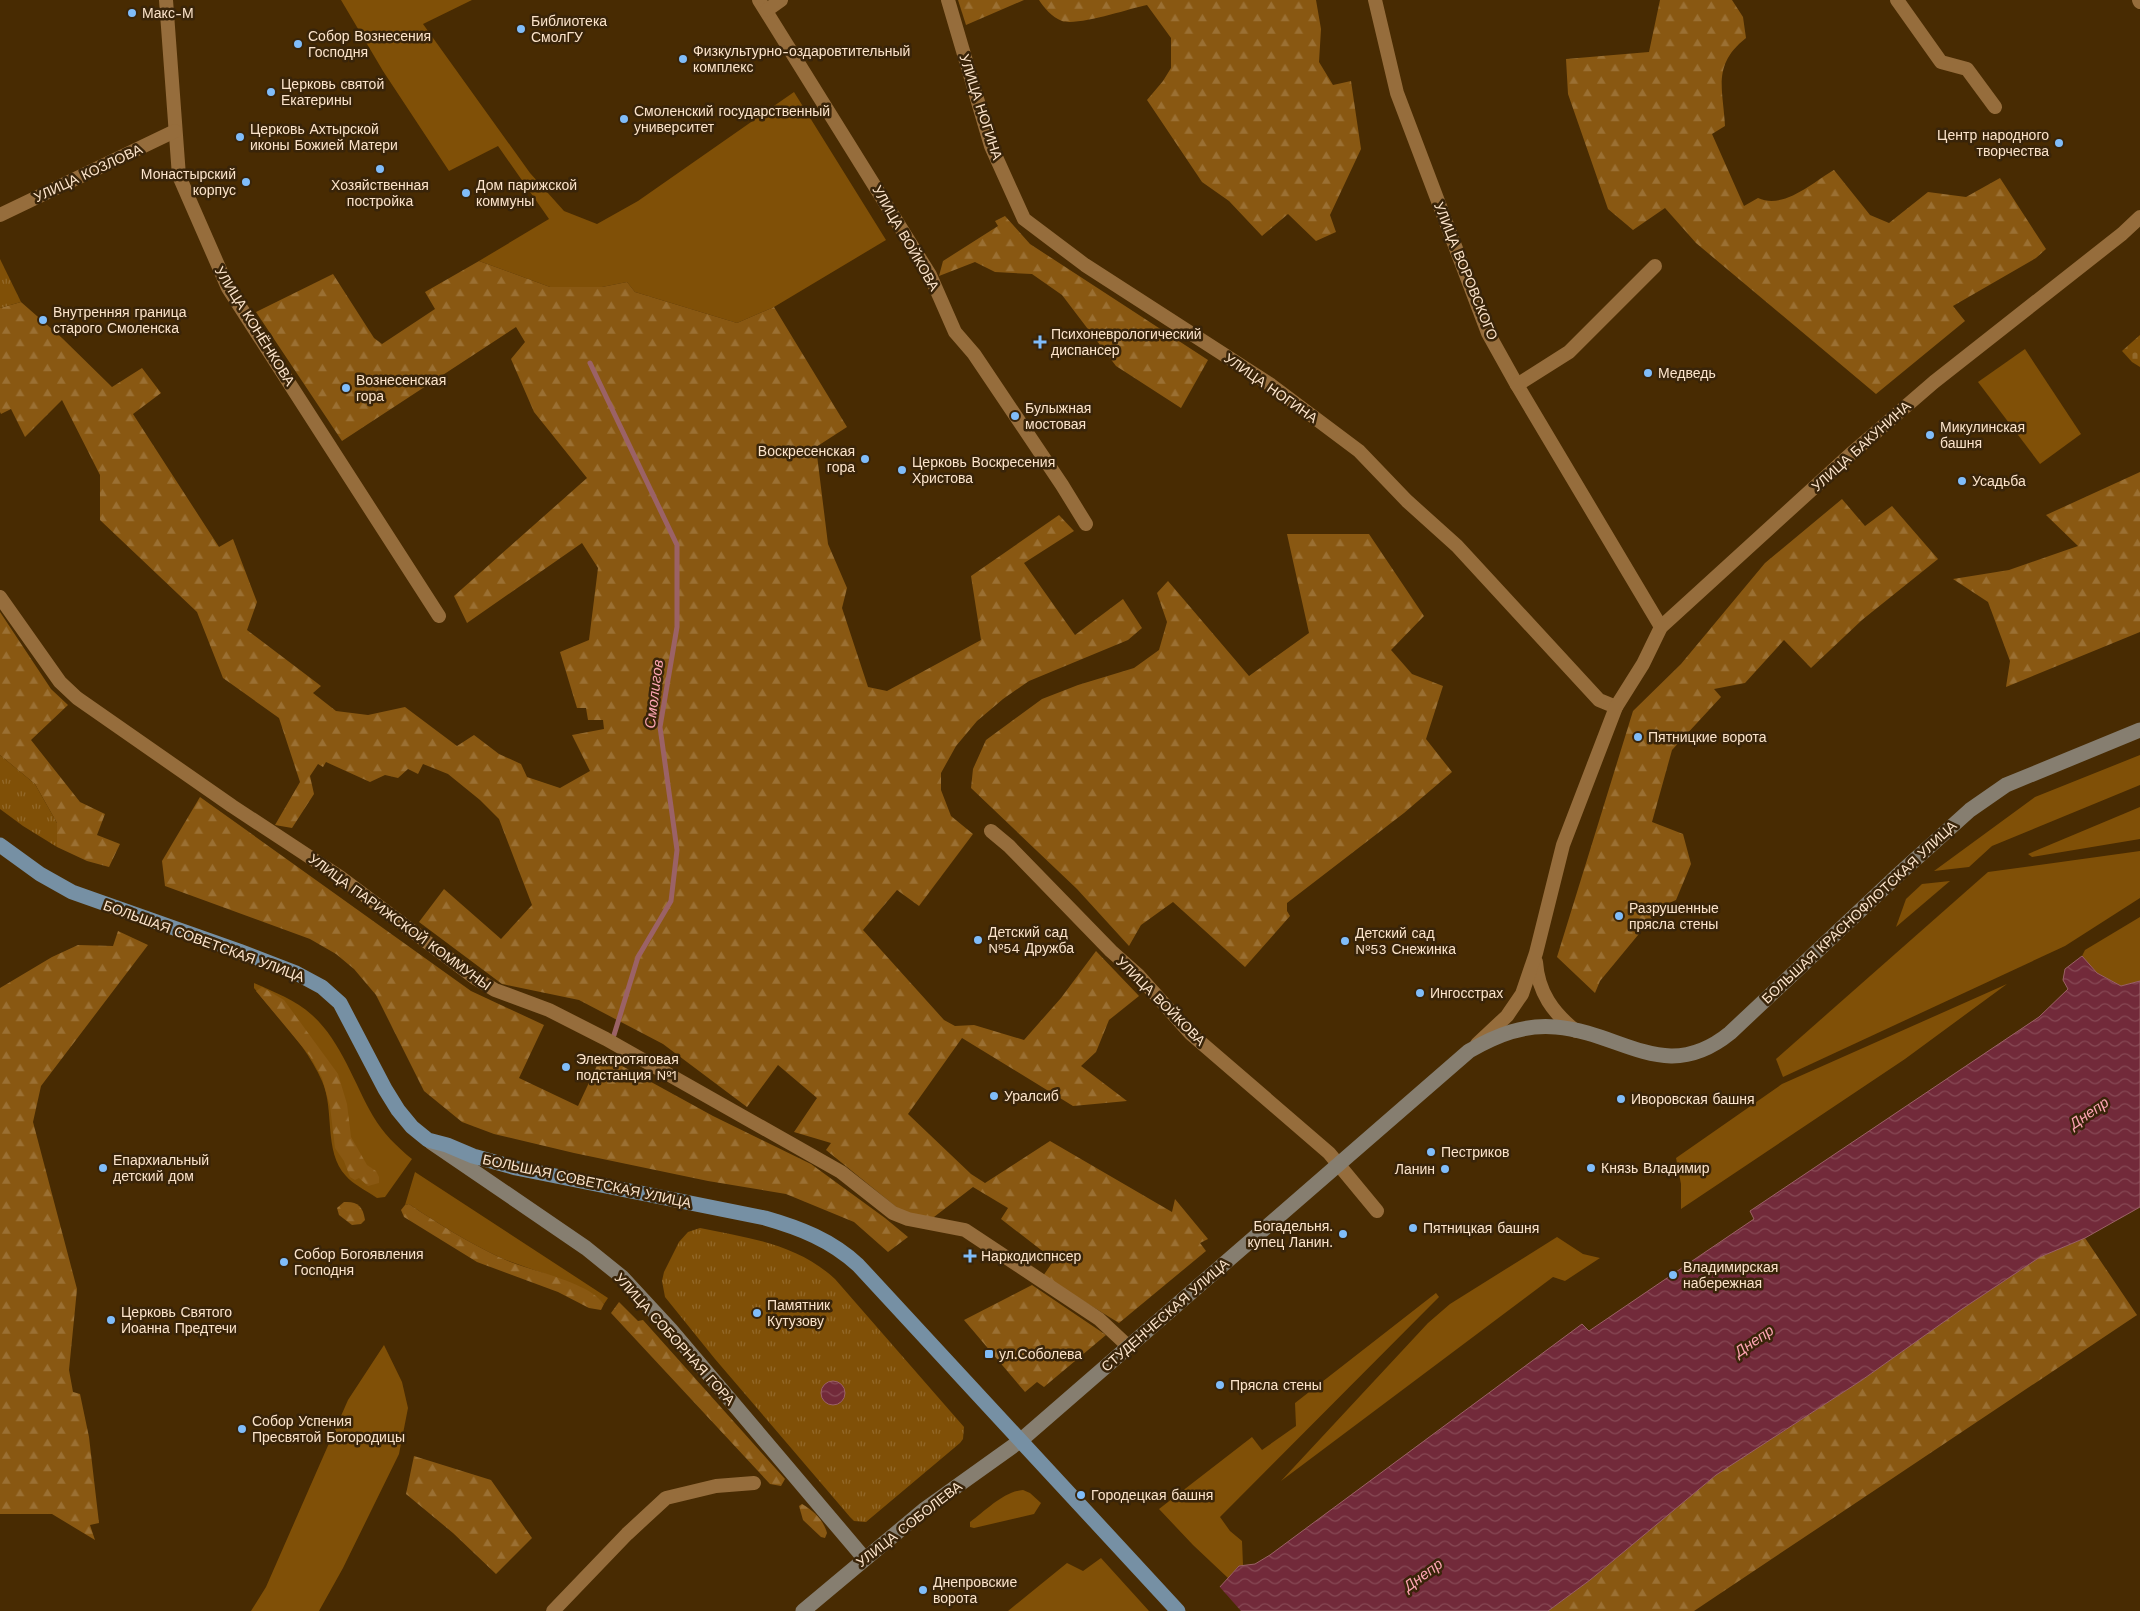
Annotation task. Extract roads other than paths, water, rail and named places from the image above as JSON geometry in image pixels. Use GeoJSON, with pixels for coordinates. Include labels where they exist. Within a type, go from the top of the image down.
{"type":"FeatureCollection","features":[{"type":"Feature","properties":{"kind":"main road","name":"БОЛЬШАЯ КРАСНОФЛОТСКАЯ УЛИЦА"},"geometry":{"type":"LineString","coordinates":[[1576,1031],[1664,1056],[1683,1056],[1700,1052],[1716,1044],[1951,825],[1970,810],[2006,785],[2140,730]]}},
{"type":"Feature","properties":{"kind":"main road","name":"БОЛЬШАЯ СОВЕТСКАЯ УЛИЦА"},"geometry":{"type":"LineString","coordinates":[[0,845],[40,874],[72,892],[239,951],[296,973],[322,987],[340,1003],[384,1089],[398,1110],[412,1127],[428,1140],[516,1168],[765,1218],[833,1244],[858,1265],[1178,1611]]}},
{"type":"Feature","properties":{"kind":"main road","name":"СТУДЕНЧЕСКАЯ УЛИЦА"},"geometry":{"type":"LineString","coordinates":[[1020,1441],[1469,1051],[1491,1038],[1515,1030],[1557,1027],[1576,1031]]}},
{"type":"Feature","properties":{"kind":"main road","name":"УЛИЦА СОБОРНАЯ ГОРА"},"geometry":{"type":"LineString","coordinates":[[428,1140],[469,1170],[526,1205],[586,1248],[622,1277],[671,1330],[864,1558]]}},
{"type":"Feature","properties":{"kind":"main road","name":"УЛИЦА СОБОЛЕВА"},"geometry":{"type":"LineString","coordinates":[[803,1611],[864,1558],[925,1509],[1020,1441]]}},
{"type":"Feature","properties":{"kind":"street","name":"УЛИЦА КОНЁНКОВА"},"geometry":{"type":"LineString","coordinates":[[166,0],[179,176],[228,288],[439,616]]}},
{"type":"Feature","properties":{"kind":"street"},"geometry":{"type":"LineString","coordinates":[[763,5],[781,0]]}},
{"type":"Feature","properties":{"kind":"street","name":"УЛИЦА НОГИНА"},"geometry":{"type":"LineString","coordinates":[[948,0],[991,146],[1024,219],[1085,265],[1271,385],[1359,451],[1407,502],[1457,546],[1599,700],[1616,707]]}},
{"type":"Feature","properties":{"kind":"street","name":"УЛИЦА ВОРОВСКОГО"},"geometry":{"type":"LineString","coordinates":[[1375,0],[1398,93],[1488,333],[1661,627]]}},
{"type":"Feature","properties":{"kind":"street"},"geometry":{"type":"LineString","coordinates":[[1896,0],[1942,62],[1967,69],[1994,107]]}},
{"type":"Feature","properties":{"kind":"street","name":"УЛИЦА ВОЙКОВА"},"geometry":{"type":"LineString","coordinates":[[763,5],[930,275],[956,332],[974,354],[1062,484],[1086,524]]}},
{"type":"Feature","properties":{"kind":"street","name":"УЛИЦА КОЗЛОВА"},"geometry":{"type":"LineString","coordinates":[[0,215],[175,131]]}},
{"type":"Feature","properties":{"kind":"street","name":"УЛИЦА БАКУНИНА"},"geometry":{"type":"LineString","coordinates":[[1616,707],[1643,664],[1661,627],[1853,452],[1920,394],[2122,234],[2140,217]]}},
{"type":"Feature","properties":{"kind":"street"},"geometry":{"type":"LineString","coordinates":[[1517,385],[1569,352],[1656,266]]}},
{"type":"Feature","properties":{"kind":"street","name":"УЛИЦА ПАРИЖСКОЙ КОММУНЫ"},"geometry":{"type":"LineString","coordinates":[[0,597],[60,682],[77,698],[232,806],[340,878],[475,978],[495,990],[549,1010],[606,1040],[841,1172],[893,1213],[908,1219],[965,1230],[1099,1319],[1129,1347]]}},
{"type":"Feature","properties":{"kind":"street","name":"СТУДЕНЧЕСКАЯ УЛИЦА"},"geometry":{"type":"LineString","coordinates":[[1469,1051],[1507,1016],[1522,994],[1536,953],[1563,845],[1616,707]]}},
{"type":"Feature","properties":{"kind":"street","name":"УЛИЦА ВОЙКОВА"},"geometry":{"type":"LineString","coordinates":[[991,831],[1009,846],[1111,951],[1138,975],[1190,1034],[1339,1163],[1376,1211]]}},
{"type":"Feature","properties":{"kind":"street","name":"СТУДЕНЧЕСКАЯ УЛИЦА"},"geometry":{"type":"LineString","coordinates":[[1536,953],[1537,974],[1550,1007],[1561,1020],[1576,1031]]}},
{"type":"Feature","properties":{"kind":"street"},"geometry":{"type":"LineString","coordinates":[[553,1611],[627,1534],[666,1498],[716,1486],[754,1483]]}},
{"type":"Feature","properties":{"kind":"water","name":"Днепр"},"geometry":{"type":"Polygon","coordinates":[[[2082,956],[2097,973],[2121,986],[2140,981],[2140,1207],[2085,1238],[2040,1257],[1962,1309],[1862,1380],[1716,1475],[1590,1580],[1548,1611],[1198,1611],[1239,1566],[1255,1564],[1270,1555],[1582,1324],[1589,1331],[1754,1219],[1750,1211],[2039,1017],[2068,989],[2063,980],[2065,969],[2082,956]]]}},
{"type":"Feature","properties":{"kind":"water"},"geometry":{"type":"Polygon","coordinates":[[[833,1381],[842,1384],[845,1393],[842,1402],[833,1405],[824,1402],[821,1393],[824,1384],[833,1381]]]}},
{"type":"Feature","properties":{"kind":"waterway","name":"Смолигов"},"geometry":{"type":"LineString","coordinates":[[590,363],[677,545],[677,627],[660,727],[677,850],[671,901],[638,957],[614,1035]]}},
{"type":"Feature","properties":{"kind":"place","name":"Макс-М"},"geometry":{"type":"Point","coordinates":[132,13]}},
{"type":"Feature","properties":{"kind":"place","name":"Библиотека СмолГУ"},"geometry":{"type":"Point","coordinates":[521,29]}},
{"type":"Feature","properties":{"kind":"place","name":"Собор Вознесения Господня"},"geometry":{"type":"Point","coordinates":[298,44]}},
{"type":"Feature","properties":{"kind":"place","name":"Физкультурно-оздаровтительный комплекс"},"geometry":{"type":"Point","coordinates":[683,59]}},
{"type":"Feature","properties":{"kind":"place","name":"Церковь святой Екатерины"},"geometry":{"type":"Point","coordinates":[271,92]}},
{"type":"Feature","properties":{"kind":"place","name":"Смоленский государственный университет"},"geometry":{"type":"Point","coordinates":[624,119]}},
{"type":"Feature","properties":{"kind":"place","name":"Церковь Ахтырской иконы Божией Матери"},"geometry":{"type":"Point","coordinates":[240,137]}},
{"type":"Feature","properties":{"kind":"place","name":"Центр народного творчества"},"geometry":{"type":"Point","coordinates":[2059,143]}},
{"type":"Feature","properties":{"kind":"place","name":"Хозяйственная постройка"},"geometry":{"type":"Point","coordinates":[380,169]}},
{"type":"Feature","properties":{"kind":"place","name":"Монастырский корпус"},"geometry":{"type":"Point","coordinates":[246,182]}},
{"type":"Feature","properties":{"kind":"place","name":"Дом парижской коммуны"},"geometry":{"type":"Point","coordinates":[466,193]}},
{"type":"Feature","properties":{"kind":"place","name":"Внутренняя граница старого Смоленска"},"geometry":{"type":"Point","coordinates":[43,320]}},
{"type":"Feature","properties":{"kind":"place","name":"Психоневрологический диспансер"},"geometry":{"type":"Point","coordinates":[1040,342]}},
{"type":"Feature","properties":{"kind":"place","name":"Медведь"},"geometry":{"type":"Point","coordinates":[1648,373]}},
{"type":"Feature","properties":{"kind":"place","name":"Вознесенская гора"},"geometry":{"type":"Point","coordinates":[346,388]}},
{"type":"Feature","properties":{"kind":"place","name":"Булыжная мостовая"},"geometry":{"type":"Point","coordinates":[1015,416]}},
{"type":"Feature","properties":{"kind":"place","name":"Микулинская башня"},"geometry":{"type":"Point","coordinates":[1930,435]}},
{"type":"Feature","properties":{"kind":"place","name":"Воскресенская гора"},"geometry":{"type":"Point","coordinates":[865,459]}},
{"type":"Feature","properties":{"kind":"place","name":"Церковь Воскресения Христова"},"geometry":{"type":"Point","coordinates":[902,470]}},
{"type":"Feature","properties":{"kind":"place","name":"Усадьба"},"geometry":{"type":"Point","coordinates":[1962,481]}},
{"type":"Feature","properties":{"kind":"place","name":"Пятницкие ворота"},"geometry":{"type":"Point","coordinates":[1638,737]}},
{"type":"Feature","properties":{"kind":"place","name":"Разрушенные прясла стены"},"geometry":{"type":"Point","coordinates":[1619,916]}},
{"type":"Feature","properties":{"kind":"place","name":"Детский сад №54 Дружба"},"geometry":{"type":"Point","coordinates":[978,940]}},
{"type":"Feature","properties":{"kind":"place","name":"Детский сад №53 Снежинка"},"geometry":{"type":"Point","coordinates":[1345,941]}},
{"type":"Feature","properties":{"kind":"place","name":"Ингосстрах"},"geometry":{"type":"Point","coordinates":[1420,993]}},
{"type":"Feature","properties":{"kind":"place","name":"Электротяговая подстанция №1"},"geometry":{"type":"Point","coordinates":[566,1067]}},
{"type":"Feature","properties":{"kind":"place","name":"Уралсиб"},"geometry":{"type":"Point","coordinates":[994,1096]}},
{"type":"Feature","properties":{"kind":"place","name":"Иворовская башня"},"geometry":{"type":"Point","coordinates":[1621,1099]}},
{"type":"Feature","properties":{"kind":"place","name":"Пестриков"},"geometry":{"type":"Point","coordinates":[1431,1152]}},
{"type":"Feature","properties":{"kind":"place","name":"Епархиальный детский дом"},"geometry":{"type":"Point","coordinates":[103,1168]}},
{"type":"Feature","properties":{"kind":"place","name":"Князь Владимир"},"geometry":{"type":"Point","coordinates":[1591,1168]}},
{"type":"Feature","properties":{"kind":"place","name":"Ланин"},"geometry":{"type":"Point","coordinates":[1445,1169]}},
{"type":"Feature","properties":{"kind":"place","name":"Пятницкая башня"},"geometry":{"type":"Point","coordinates":[1413,1228]}},
{"type":"Feature","properties":{"kind":"place","name":"Богадельня. купец Ланин."},"geometry":{"type":"Point","coordinates":[1343,1234]}},
{"type":"Feature","properties":{"kind":"place","name":"Наркодиспнсер"},"geometry":{"type":"Point","coordinates":[970,1256]}},
{"type":"Feature","properties":{"kind":"place","name":"Собор Богоявления Господня"},"geometry":{"type":"Point","coordinates":[284,1262]}},
{"type":"Feature","properties":{"kind":"place","name":"Владимирская набережная"},"geometry":{"type":"Point","coordinates":[1673,1275]}},
{"type":"Feature","properties":{"kind":"place","name":"Памятник Кутузову"},"geometry":{"type":"Point","coordinates":[757,1313]}},
{"type":"Feature","properties":{"kind":"place","name":"Церковь Святого Иоанна Предтечи"},"geometry":{"type":"Point","coordinates":[111,1320]}},
{"type":"Feature","properties":{"kind":"place","name":"ул.Соболева"},"geometry":{"type":"Point","coordinates":[989,1354]}},
{"type":"Feature","properties":{"kind":"place","name":"Прясла стены"},"geometry":{"type":"Point","coordinates":[1220,1385]}},
{"type":"Feature","properties":{"kind":"place","name":"Собор Успения Пресвятой Богородицы"},"geometry":{"type":"Point","coordinates":[242,1429]}},
{"type":"Feature","properties":{"kind":"place","name":"Городецкая башня"},"geometry":{"type":"Point","coordinates":[1081,1495]}},
{"type":"Feature","properties":{"kind":"place","name":"Днепровские ворота"},"geometry":{"type":"Point","coordinates":[923,1590]}}]}
